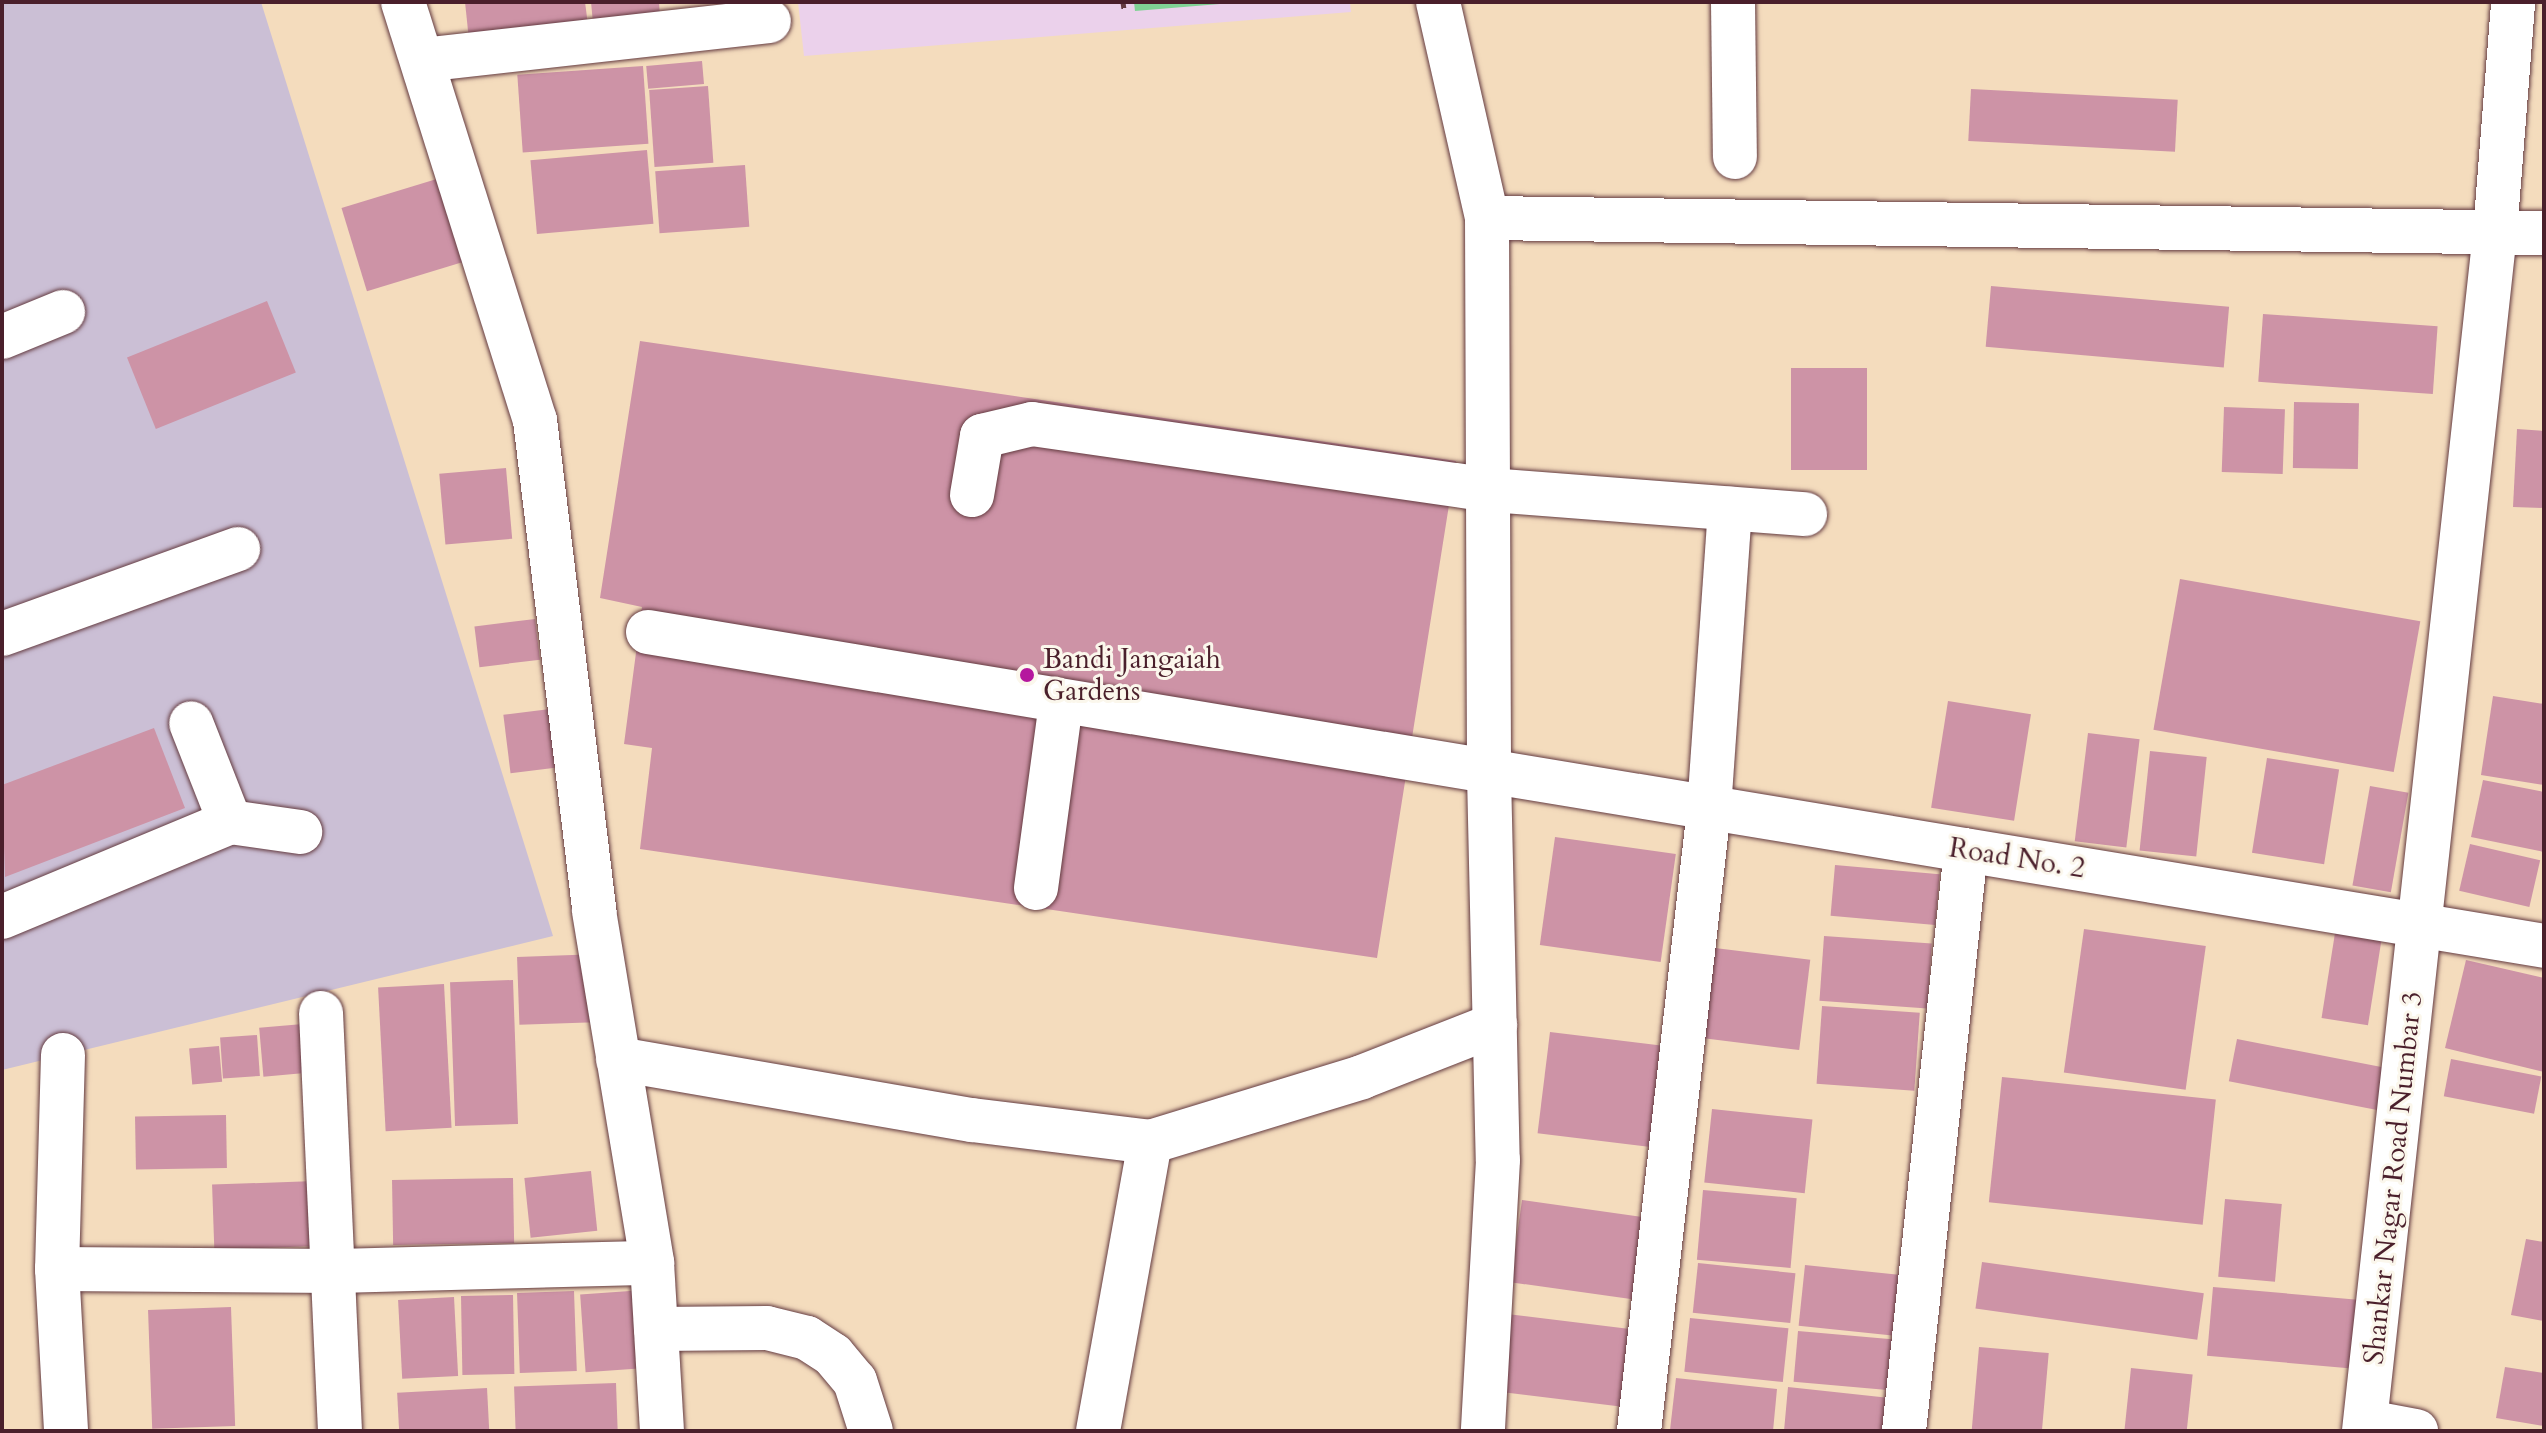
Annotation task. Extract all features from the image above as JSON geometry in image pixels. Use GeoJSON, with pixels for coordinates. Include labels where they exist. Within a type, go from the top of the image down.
{"type":"FeatureCollection","features":[{"type":"Feature","properties":{"kind":"street"},"geometry":{"type":"LineString","coordinates":[[403,2],[535,420],[594,911],[652,1263],[662,1431]]}},
{"type":"Feature","properties":{"kind":"street"},"geometry":{"type":"LineString","coordinates":[[1438,2],[1487,218],[1491,490],[1489,775],[1498,1160],[1483,1431]]}},
{"type":"Feature","properties":{"kind":"street"},"geometry":{"type":"LineString","coordinates":[[1733,2],[1735,157]]}},
{"type":"Feature","properties":{"kind":"street","name":"Shankar Nagar Road Numbar 3"},"geometry":{"type":"LineString","coordinates":[[2366,1427],[2495,233],[2513,2]]}},
{"type":"Feature","properties":{"kind":"street"},"geometry":{"type":"LineString","coordinates":[[423,60],[769,21]]}},
{"type":"Feature","properties":{"kind":"street"},"geometry":{"type":"LineString","coordinates":[[1487,218],[2544,233]]}},
{"type":"Feature","properties":{"kind":"street"},"geometry":{"type":"LineString","coordinates":[[2,337],[63,312]]}},
{"type":"Feature","properties":{"kind":"street"},"geometry":{"type":"LineString","coordinates":[[972,495],[982,436],[1032,424],[1491,490],[1805,514]]}},
{"type":"Feature","properties":{"kind":"street"},"geometry":{"type":"LineString","coordinates":[[1639,1431],[1709,809],[1730,509]]}},
{"type":"Feature","properties":{"kind":"street"},"geometry":{"type":"LineString","coordinates":[[2,634],[238,549]]}},
{"type":"Feature","properties":{"kind":"street","name":"Road No. 2"},"geometry":{"type":"LineString","coordinates":[[648,632],[1489,775],[2544,946]]}},
{"type":"Feature","properties":{"kind":"street"},"geometry":{"type":"LineString","coordinates":[[1036,888],[1061,702]]}},
{"type":"Feature","properties":{"kind":"street"},"geometry":{"type":"LineString","coordinates":[[191,723],[230,822]]}},
{"type":"Feature","properties":{"kind":"street"},"geometry":{"type":"LineString","coordinates":[[2,917],[230,822],[300,832]]}},
{"type":"Feature","properties":{"kind":"street"},"geometry":{"type":"LineString","coordinates":[[1904,1431],[1966,850]]}},
{"type":"Feature","properties":{"kind":"street"},"geometry":{"type":"LineString","coordinates":[[321,1013],[337,1271],[340,1431]]}},
{"type":"Feature","properties":{"kind":"street"},"geometry":{"type":"LineString","coordinates":[[618,1059],[972,1120],[1150,1142],[1362,1077],[1495,1025]]}},
{"type":"Feature","properties":{"kind":"street"},"geometry":{"type":"LineString","coordinates":[[63,1055],[57,1269],[66,1431]]}},
{"type":"Feature","properties":{"kind":"street"},"geometry":{"type":"LineString","coordinates":[[1098,1431],[1150,1142]]}},
{"type":"Feature","properties":{"kind":"street"},"geometry":{"type":"LineString","coordinates":[[57,1269],[337,1271],[652,1263]]}},
{"type":"Feature","properties":{"kind":"street"},"geometry":{"type":"LineString","coordinates":[[656,1329],[767,1328],[807,1338],[833,1355],[855,1381],[871,1431]]}},
{"type":"Feature","properties":{"kind":"street"},"geometry":{"type":"LineString","coordinates":[[2366,1427],[2416,1431]]}},
{"type":"Feature","properties":{"kind":"shaded area"},"geometry":{"type":"Polygon","coordinates":[[[2,2],[261,2],[553,936],[2,1070],[2,2]]]}},
{"type":"Feature","properties":{"kind":"shaded area"},"geometry":{"type":"Polygon","coordinates":[[[798,2],[1350,2],[1351,12],[804,56],[798,2]]]}},
{"type":"Feature","properties":{"kind":"green space"},"geometry":{"type":"Polygon","coordinates":[[[1134,2],[1244,2],[1135,11],[1134,2]]]}},
{"type":"Feature","properties":{"kind":"building"},"geometry":{"type":"Polygon","coordinates":[[[465,2],[585,2],[588,25],[469,40],[465,2]]]}},
{"type":"Feature","properties":{"kind":"building"},"geometry":{"type":"Polygon","coordinates":[[[591,2],[659,2],[660,17],[593,23],[591,2]]]}},
{"type":"Feature","properties":{"kind":"building"},"geometry":{"type":"Polygon","coordinates":[[[702,61],[704,84],[648,89],[646,66],[702,61]]]}},
{"type":"Feature","properties":{"kind":"building"},"geometry":{"type":"Polygon","coordinates":[[[643,66],[648,144],[523,153],[517,75],[643,66]]]}},
{"type":"Feature","properties":{"kind":"building"},"geometry":{"type":"Polygon","coordinates":[[[708,86],[713,163],[655,167],[649,90],[708,86]]]}},
{"type":"Feature","properties":{"kind":"building"},"geometry":{"type":"Polygon","coordinates":[[[1971,89],[2178,100],[2175,152],[1968,141],[1971,89]]]}},
{"type":"Feature","properties":{"kind":"building"},"geometry":{"type":"Polygon","coordinates":[[[647,150],[653,224],[537,234],[530,160],[647,150]]]}},
{"type":"Feature","properties":{"kind":"building"},"geometry":{"type":"Polygon","coordinates":[[[745,165],[749,227],[660,233],[655,171],[745,165]]]}},
{"type":"Feature","properties":{"kind":"building"},"geometry":{"type":"Polygon","coordinates":[[[440,178],[465,261],[367,291],[342,208],[440,178]]]}},
{"type":"Feature","properties":{"kind":"building"},"geometry":{"type":"Polygon","coordinates":[[[1991,286],[2229,307],[2224,368],[1986,347],[1991,286]]]}},
{"type":"Feature","properties":{"kind":"building"},"geometry":{"type":"Polygon","coordinates":[[[267,301],[296,372],[156,429],[127,358],[267,301]]]}},
{"type":"Feature","properties":{"kind":"building"},"geometry":{"type":"Polygon","coordinates":[[[2263,314],[2438,326],[2433,394],[2258,382],[2263,314]]]}},
{"type":"Feature","properties":{"kind":"building","name":"Bandi Jangaiah Gardens"},"geometry":{"type":"Polygon","coordinates":[[[640,341],[1456,461],[1377,958],[640,849],[652,748],[624,744],[642,607],[600,598],[640,341]]]}},
{"type":"Feature","properties":{"kind":"building"},"geometry":{"type":"Polygon","coordinates":[[[1791,368],[1867,368],[1867,470],[1791,470],[1791,368]]]}},
{"type":"Feature","properties":{"kind":"building"},"geometry":{"type":"Polygon","coordinates":[[[2294,402],[2359,403],[2358,469],[2293,468],[2294,402]]]}},
{"type":"Feature","properties":{"kind":"building"},"geometry":{"type":"Polygon","coordinates":[[[2224,407],[2285,409],[2283,474],[2222,472],[2224,407]]]}},
{"type":"Feature","properties":{"kind":"building"},"geometry":{"type":"Polygon","coordinates":[[[2517,429],[2544,431],[2544,508],[2513,507],[2517,429]]]}},
{"type":"Feature","properties":{"kind":"building"},"geometry":{"type":"Polygon","coordinates":[[[506,468],[512,539],[445,545],[439,474],[506,468]]]}},
{"type":"Feature","properties":{"kind":"building"},"geometry":{"type":"Polygon","coordinates":[[[2180,579],[2420,621],[2394,772],[2153,730],[2180,579]]]}},
{"type":"Feature","properties":{"kind":"building"},"geometry":{"type":"Polygon","coordinates":[[[535,619],[540,660],[479,667],[474,626],[535,619]]]}},
{"type":"Feature","properties":{"kind":"building"},"geometry":{"type":"Polygon","coordinates":[[[2493,696],[2544,704],[2544,785],[2481,775],[2493,696]]]}},
{"type":"Feature","properties":{"kind":"building"},"geometry":{"type":"Polygon","coordinates":[[[1948,701],[2031,714],[2014,821],[1931,808],[1948,701]]]}},
{"type":"Feature","properties":{"kind":"building"},"geometry":{"type":"Polygon","coordinates":[[[550,709],[557,768],[511,773],[503,715],[550,709]]]}},
{"type":"Feature","properties":{"kind":"building"},"geometry":{"type":"Polygon","coordinates":[[[154,728],[185,808],[5,877],[2,785],[154,728]]]}},
{"type":"Feature","properties":{"kind":"building"},"geometry":{"type":"Polygon","coordinates":[[[2088,733],[2140,739],[2126,848],[2075,841],[2088,733]]]}},
{"type":"Feature","properties":{"kind":"building"},"geometry":{"type":"Polygon","coordinates":[[[2150,751],[2207,757],[2196,856],[2140,850],[2150,751]]]}},
{"type":"Feature","properties":{"kind":"building"},"geometry":{"type":"Polygon","coordinates":[[[2267,758],[2339,769],[2324,864],[2252,853],[2267,758]]]}},
{"type":"Feature","properties":{"kind":"building"},"geometry":{"type":"Polygon","coordinates":[[[2483,780],[2544,792],[2544,852],[2471,837],[2483,780]]]}},
{"type":"Feature","properties":{"kind":"building"},"geometry":{"type":"Polygon","coordinates":[[[2370,786],[2408,793],[2391,892],[2352,885],[2370,786]]]}},
{"type":"Feature","properties":{"kind":"building"},"geometry":{"type":"Polygon","coordinates":[[[1555,837],[1676,854],[1661,962],[1540,945],[1555,837]]]}},
{"type":"Feature","properties":{"kind":"building"},"geometry":{"type":"Polygon","coordinates":[[[2470,844],[2540,860],[2529,907],[2459,891],[2470,844]]]}},
{"type":"Feature","properties":{"kind":"building"},"geometry":{"type":"Polygon","coordinates":[[[1835,865],[1940,874],[1935,925],[1831,916],[1835,865]]]}},
{"type":"Feature","properties":{"kind":"building"},"geometry":{"type":"Polygon","coordinates":[[[2084,929],[2206,946],[2186,1090],[2064,1073],[2084,929]]]}},
{"type":"Feature","properties":{"kind":"building"},"geometry":{"type":"Polygon","coordinates":[[[2335,933],[2381,940],[2368,1025],[2322,1018],[2335,933]]]}},
{"type":"Feature","properties":{"kind":"building"},"geometry":{"type":"Polygon","coordinates":[[[1824,936],[1932,944],[1927,1008],[1819,1001],[1824,936]]]}},
{"type":"Feature","properties":{"kind":"building"},"geometry":{"type":"Polygon","coordinates":[[[1715,948],[1810,960],[1799,1050],[1704,1038],[1715,948]]]}},
{"type":"Feature","properties":{"kind":"building"},"geometry":{"type":"Polygon","coordinates":[[[600,954],[602,1022],[519,1025],[517,957],[600,954]]]}},
{"type":"Feature","properties":{"kind":"building"},"geometry":{"type":"Polygon","coordinates":[[[2466,960],[2544,978],[2544,1072],[2445,1048],[2466,960]]]}},
{"type":"Feature","properties":{"kind":"building"},"geometry":{"type":"Polygon","coordinates":[[[513,980],[518,1124],[455,1126],[450,982],[513,980]]]}},
{"type":"Feature","properties":{"kind":"building"},"geometry":{"type":"Polygon","coordinates":[[[444,984],[452,1128],[386,1131],[378,987],[444,984]]]}},
{"type":"Feature","properties":{"kind":"building"},"geometry":{"type":"Polygon","coordinates":[[[1822,1006],[1920,1013],[1914,1091],[1817,1084],[1822,1006]]]}},
{"type":"Feature","properties":{"kind":"building"},"geometry":{"type":"Polygon","coordinates":[[[303,1024],[307,1073],[263,1077],[259,1028],[303,1024]]]}},
{"type":"Feature","properties":{"kind":"building"},"geometry":{"type":"Polygon","coordinates":[[[1550,1032],[1669,1047],[1657,1148],[1538,1133],[1550,1032]]]}},
{"type":"Feature","properties":{"kind":"building"},"geometry":{"type":"Polygon","coordinates":[[[257,1035],[260,1076],[223,1078],[220,1038],[257,1035]]]}},
{"type":"Feature","properties":{"kind":"building"},"geometry":{"type":"Polygon","coordinates":[[[2237,1039],[2389,1069],[2381,1111],[2229,1081],[2237,1039]]]}},
{"type":"Feature","properties":{"kind":"building"},"geometry":{"type":"Polygon","coordinates":[[[219,1046],[222,1082],[192,1084],[189,1049],[219,1046]]]}},
{"type":"Feature","properties":{"kind":"building"},"geometry":{"type":"Polygon","coordinates":[[[2451,1059],[2541,1077],[2534,1114],[2444,1096],[2451,1059]]]}},
{"type":"Feature","properties":{"kind":"building"},"geometry":{"type":"Polygon","coordinates":[[[2002,1077],[2216,1099],[2203,1225],[1989,1202],[2002,1077]]]}},
{"type":"Feature","properties":{"kind":"building"},"geometry":{"type":"Polygon","coordinates":[[[1712,1109],[1812,1120],[1805,1193],[1704,1183],[1712,1109]]]}},
{"type":"Feature","properties":{"kind":"building"},"geometry":{"type":"Polygon","coordinates":[[[226,1115],[227,1168],[136,1170],[135,1117],[226,1115]]]}},
{"type":"Feature","properties":{"kind":"building"},"geometry":{"type":"Polygon","coordinates":[[[591,1171],[597,1231],[531,1238],[524,1178],[591,1171]]]}},
{"type":"Feature","properties":{"kind":"building"},"geometry":{"type":"Polygon","coordinates":[[[513,1178],[514,1243],[393,1245],[392,1180],[513,1178]]]}},
{"type":"Feature","properties":{"kind":"building"},"geometry":{"type":"Polygon","coordinates":[[[315,1181],[317,1246],[214,1250],[212,1185],[315,1181]]]}},
{"type":"Feature","properties":{"kind":"building"},"geometry":{"type":"Polygon","coordinates":[[[1703,1190],[1797,1198],[1791,1268],[1697,1260],[1703,1190]]]}},
{"type":"Feature","properties":{"kind":"building"},"geometry":{"type":"Polygon","coordinates":[[[2225,1199],[2282,1204],[2275,1282],[2218,1277],[2225,1199]]]}},
{"type":"Feature","properties":{"kind":"building"},"geometry":{"type":"Polygon","coordinates":[[[1522,1200],[1646,1217],[1634,1300],[1510,1282],[1522,1200]]]}},
{"type":"Feature","properties":{"kind":"building"},"geometry":{"type":"Polygon","coordinates":[[[2526,1239],[2544,1242],[2544,1321],[2511,1315],[2526,1239]]]}},
{"type":"Feature","properties":{"kind":"building"},"geometry":{"type":"Polygon","coordinates":[[[1982,1262],[2204,1293],[2197,1340],[1975,1309],[1982,1262]]]}},
{"type":"Feature","properties":{"kind":"building"},"geometry":{"type":"Polygon","coordinates":[[[1698,1263],[1795,1273],[1790,1323],[1693,1313],[1698,1263]]]}},
{"type":"Feature","properties":{"kind":"building"},"geometry":{"type":"Polygon","coordinates":[[[1805,1265],[1903,1275],[1897,1336],[1799,1326],[1805,1265]]]}},
{"type":"Feature","properties":{"kind":"building"},"geometry":{"type":"Polygon","coordinates":[[[2213,1287],[2360,1300],[2354,1369],[2207,1356],[2213,1287]]]}},
{"type":"Feature","properties":{"kind":"building"},"geometry":{"type":"Polygon","coordinates":[[[644,1290],[649,1368],[586,1372],[580,1294],[644,1290]]]}},
{"type":"Feature","properties":{"kind":"building"},"geometry":{"type":"Polygon","coordinates":[[[574,1291],[577,1371],[520,1373],[517,1293],[574,1291]]]}},
{"type":"Feature","properties":{"kind":"building"},"geometry":{"type":"Polygon","coordinates":[[[513,1295],[514,1374],[462,1375],[461,1296],[513,1295]]]}},
{"type":"Feature","properties":{"kind":"building"},"geometry":{"type":"Polygon","coordinates":[[[454,1297],[458,1376],[402,1379],[398,1300],[454,1297]]]}},
{"type":"Feature","properties":{"kind":"building"},"geometry":{"type":"Polygon","coordinates":[[[231,1307],[235,1426],[152,1429],[148,1310],[231,1307]]]}},
{"type":"Feature","properties":{"kind":"building"},"geometry":{"type":"Polygon","coordinates":[[[1507,1314],[1640,1330],[1630,1408],[1497,1391],[1507,1314]]]}},
{"type":"Feature","properties":{"kind":"building"},"geometry":{"type":"Polygon","coordinates":[[[1690,1318],[1788,1328],[1783,1382],[1684,1372],[1690,1318]]]}},
{"type":"Feature","properties":{"kind":"building"},"geometry":{"type":"Polygon","coordinates":[[[1798,1331],[1895,1339],[1890,1390],[1794,1382],[1798,1331]]]}},
{"type":"Feature","properties":{"kind":"building"},"geometry":{"type":"Polygon","coordinates":[[[1979,1347],[2049,1353],[2042,1431],[1972,1431],[1979,1347]]]}},
{"type":"Feature","properties":{"kind":"building"},"geometry":{"type":"Polygon","coordinates":[[[2505,1367],[2544,1373],[2544,1426],[2496,1418],[2505,1367]]]}},
{"type":"Feature","properties":{"kind":"building"},"geometry":{"type":"Polygon","coordinates":[[[2131,1368],[2193,1374],[2187,1431],[2124,1431],[2131,1368]]]}},
{"type":"Feature","properties":{"kind":"building"},"geometry":{"type":"Polygon","coordinates":[[[1676,1378],[1777,1389],[1773,1431],[1670,1430],[1676,1378]]]}},
{"type":"Feature","properties":{"kind":"building"},"geometry":{"type":"Polygon","coordinates":[[[616,1383],[618,1431],[516,1431],[514,1387],[616,1383]]]}},
{"type":"Feature","properties":{"kind":"building"},"geometry":{"type":"Polygon","coordinates":[[[1788,1387],[1899,1399],[1895,1431],[1784,1431],[1788,1387]]]}},
{"type":"Feature","properties":{"kind":"building"},"geometry":{"type":"Polygon","coordinates":[[[487,1388],[489,1431],[399,1431],[397,1393],[487,1388]]]}},
{"type":"Feature","properties":{"kind":"place","name":"Bandi Jangaiah Gardens"},"geometry":{"type":"Point","coordinates":[1027,675]}}]}
